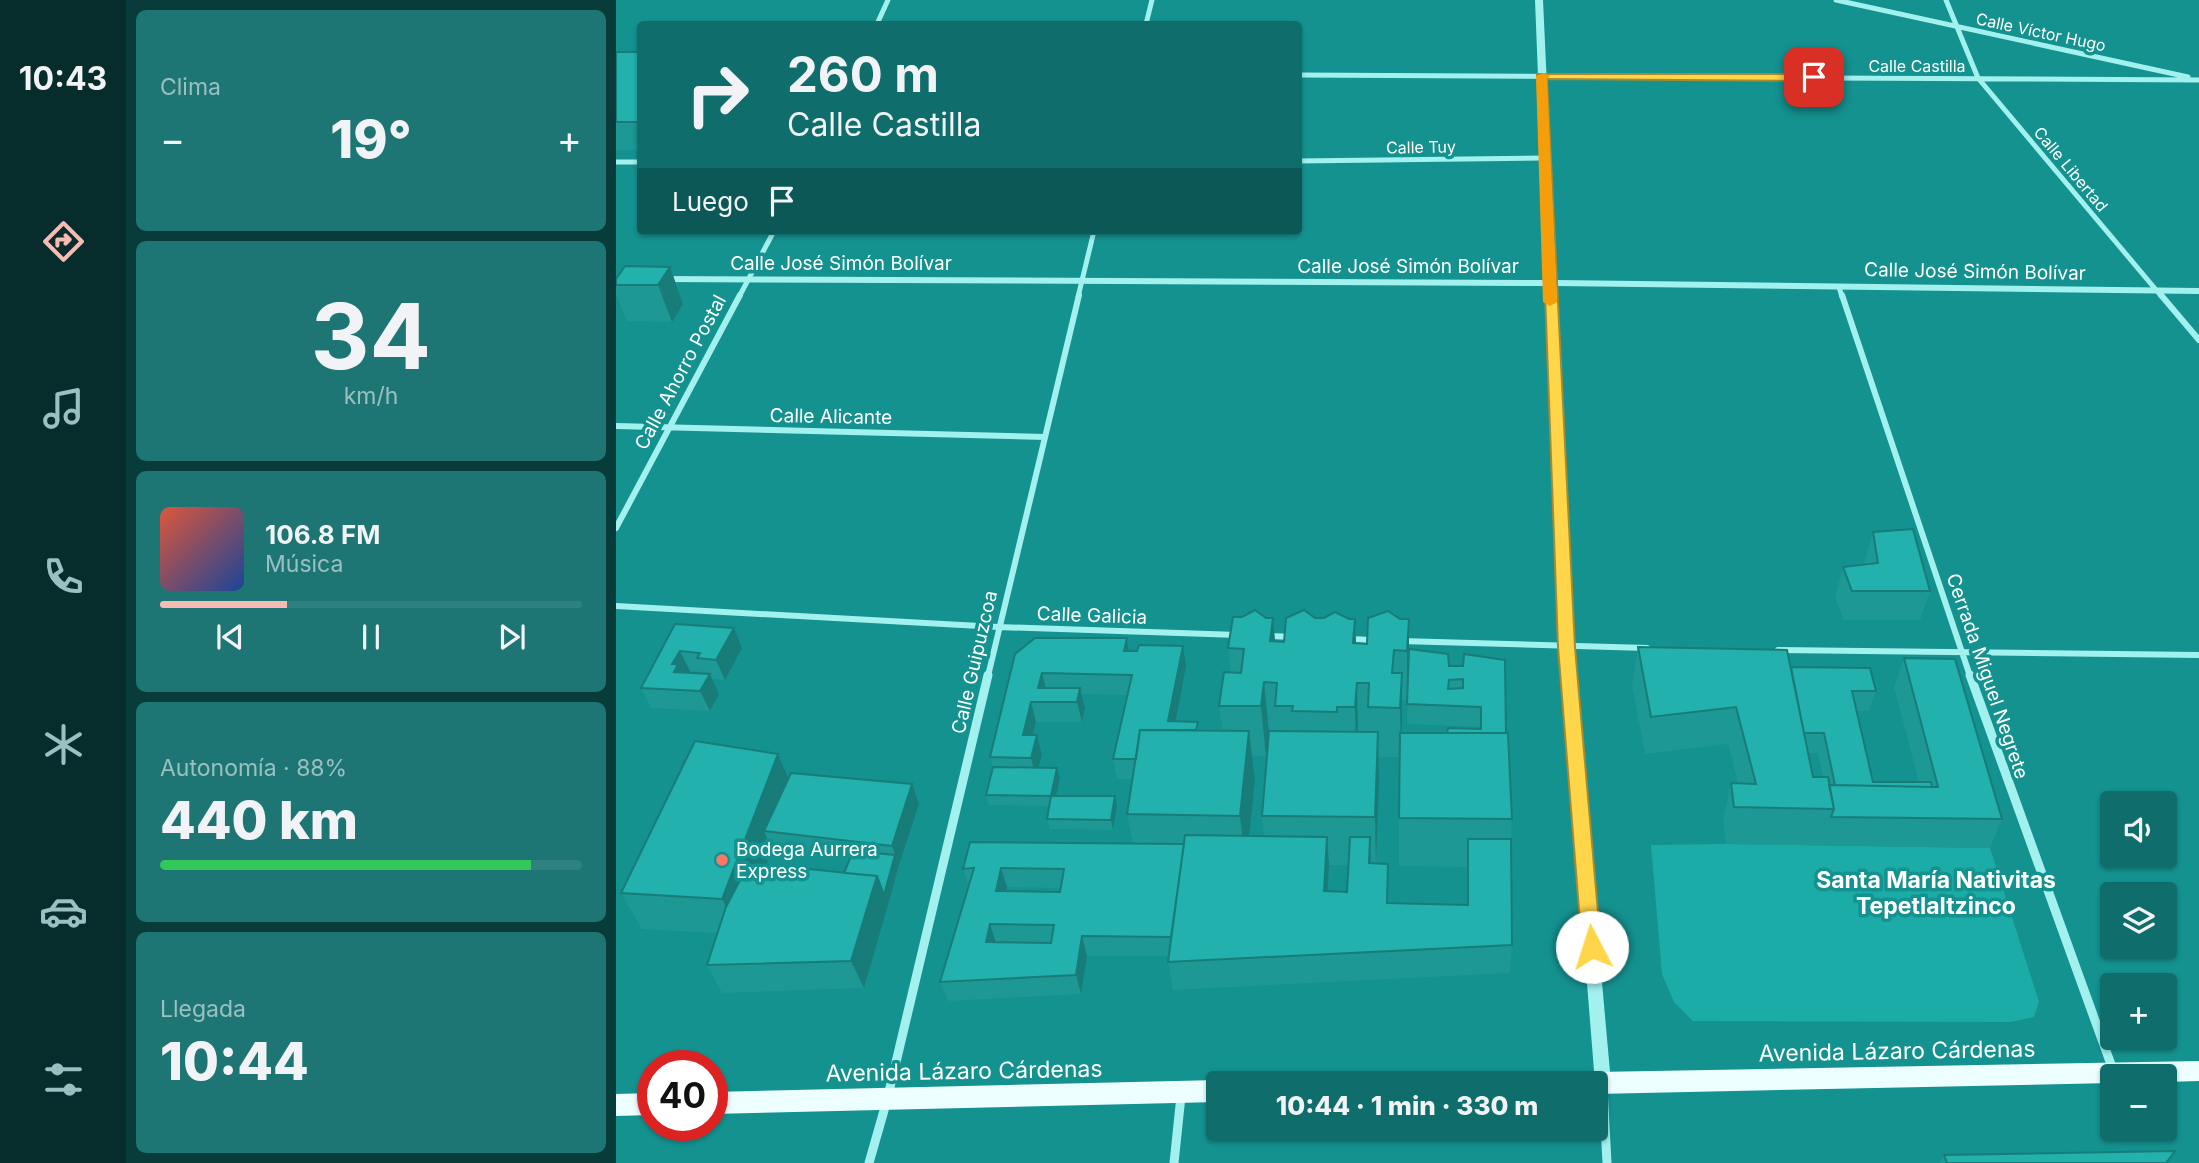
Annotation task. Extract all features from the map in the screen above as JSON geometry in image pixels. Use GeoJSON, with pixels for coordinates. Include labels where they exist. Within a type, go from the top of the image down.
{"type":"FeatureCollection","features":[{"type":"Feature","properties":{"kind":"main road","name":"Avenida Lázaro Cárdenas"},"geometry":{"type":"LineString","coordinates":[[2177,1071],[2199,1071]]}},
{"type":"Feature","properties":{"kind":"main road","name":"Avenida Lázaro Cárdenas"},"geometry":{"type":"LineString","coordinates":[[1608,1083],[2100,1072]]}},
{"type":"Feature","properties":{"kind":"main road","name":"Avenida Lázaro Cárdenas"},"geometry":{"type":"LineString","coordinates":[[728,1103],[1206,1091]]}},
{"type":"Feature","properties":{"kind":"main road"},"geometry":{"type":"LineString","coordinates":[[616,1105],[637,1104]]}},
{"type":"Feature","properties":{"kind":"street"},"geometry":{"type":"LineString","coordinates":[[878,21],[888,0]]}},
{"type":"Feature","properties":{"kind":"street"},"geometry":{"type":"LineString","coordinates":[[1147,21],[1152,0]]}},
{"type":"Feature","properties":{"kind":"street"},"geometry":{"type":"LineString","coordinates":[[1539,0],[1566,647],[1599,1071]]}},
{"type":"Feature","properties":{"kind":"street","name":"Calle Víctor Hugo"},"geometry":{"type":"LineString","coordinates":[[1836,0],[2199,79]]}},
{"type":"Feature","properties":{"kind":"street","name":"Calle Libertad"},"geometry":{"type":"LineString","coordinates":[[1946,0],[1978,78],[2199,340]]}},
{"type":"Feature","properties":{"kind":"street","name":"Calle Castilla"},"geometry":{"type":"LineString","coordinates":[[1302,75],[2199,79]]}},
{"type":"Feature","properties":{"kind":"street","name":"Calle Tuy"},"geometry":{"type":"LineString","coordinates":[[1302,161],[1544,158]]}},
{"type":"Feature","properties":{"kind":"street"},"geometry":{"type":"LineString","coordinates":[[616,162],[637,162]]}},
{"type":"Feature","properties":{"kind":"street","name":"Calle Ahorro Postal"},"geometry":{"type":"LineString","coordinates":[[616,528],[772,235]]}},
{"type":"Feature","properties":{"kind":"street","name":"Calle Guipuzcoa"},"geometry":{"type":"LineString","coordinates":[[869,1163],[887,1100],[1093,235]]}},
{"type":"Feature","properties":{"kind":"street","name":"Calle José Simón Bolívar"},"geometry":{"type":"LineString","coordinates":[[642,279],[1549,283],[2199,292]]}},
{"type":"Feature","properties":{"kind":"street","name":"Cerrada Miguel Negrete"},"geometry":{"type":"LineString","coordinates":[[1839,287],[1962,653],[2111,1064]]}},
{"type":"Feature","properties":{"kind":"street","name":"Calle Alicante"},"geometry":{"type":"LineString","coordinates":[[616,426],[1045,438]]}},
{"type":"Feature","properties":{"kind":"street","name":"Calle Galicia"},"geometry":{"type":"LineString","coordinates":[[616,606],[998,627],[1248,636]]}},
{"type":"Feature","properties":{"kind":"street"},"geometry":{"type":"LineString","coordinates":[[1261,636],[1303,638]]}},
{"type":"Feature","properties":{"kind":"street"},"geometry":{"type":"LineString","coordinates":[[1331,639],[1662,648]]}},
{"type":"Feature","properties":{"kind":"street"},"geometry":{"type":"LineString","coordinates":[[1771,650],[2199,655]]}},
{"type":"Feature","properties":{"kind":"street"},"geometry":{"type":"LineString","coordinates":[[1174,1163],[1181,1092]]}},
{"type":"Feature","properties":{"kind":"street"},"geometry":{"type":"LineString","coordinates":[[1605,1141],[1607,1163]]}},
{"type":"Feature","properties":{"kind":"green space"},"geometry":{"type":"Polygon","coordinates":[[[1651,845],[1990,848],[2039,1002],[2034,1017],[2010,1022],[1693,1021],[1674,1002],[1662,974],[1651,845]]]}},
{"type":"Feature","properties":{"kind":"building"},"geometry":{"type":"Polygon","coordinates":[[[616,52],[637,52],[637,122],[616,122],[616,52]]]}},
{"type":"Feature","properties":{"kind":"building"},"geometry":{"type":"Polygon","coordinates":[[[625,266],[670,267],[658,285],[616,285],[616,279],[625,266]]]}},
{"type":"Feature","properties":{"kind":"building"},"geometry":{"type":"Polygon","coordinates":[[[1913,529],[1930,591],[1852,591],[1843,567],[1878,563],[1873,532],[1913,529]]]}},
{"type":"Feature","properties":{"kind":"building"},"geometry":{"type":"Polygon","coordinates":[[[1255,610],[1266,618],[1273,618],[1270,641],[1284,642],[1286,618],[1304,610],[1315,618],[1324,618],[1335,612],[1355,619],[1353,643],[1367,644],[1368,618],[1388,611],[1400,619],[1409,619],[1407,651],[1394,650],[1392,673],[1402,673],[1400,708],[1368,707],[1369,683],[1357,683],[1355,707],[1337,707],[1337,712],[1292,711],[1293,706],[1275,706],[1277,683],[1264,682],[1261,706],[1219,706],[1224,672],[1241,673],[1244,649],[1228,648],[1233,617],[1242,617],[1255,610]]]}},
{"type":"Feature","properties":{"kind":"building"},"geometry":{"type":"Polygon","coordinates":[[[675,624],[734,628],[716,660],[697,658],[700,653],[680,651],[672,664],[678,664],[674,672],[710,674],[700,691],[641,688],[675,624]]]}},
{"type":"Feature","properties":{"kind":"building"},"geometry":{"type":"Polygon","coordinates":[[[1035,638],[1127,638],[1124,651],[1137,651],[1139,645],[1183,646],[1168,721],[1198,722],[1196,730],[1140,730],[1136,759],[1113,759],[1132,675],[1042,673],[1038,688],[1080,688],[1077,702],[1031,702],[1023,735],[1037,735],[1031,758],[990,757],[1015,654],[1035,638]]]}},
{"type":"Feature","properties":{"kind":"building"},"geometry":{"type":"Polygon","coordinates":[[[1638,647],[1787,650],[1813,777],[1828,777],[1834,809],[1734,807],[1731,783],[1756,784],[1736,707],[1651,717],[1638,647]]]}},
{"type":"Feature","properties":{"kind":"building"},"geometry":{"type":"Polygon","coordinates":[[[1409,649],[1448,654],[1449,666],[1463,666],[1464,654],[1505,660],[1506,733],[1447,733],[1448,728],[1481,729],[1481,707],[1407,704],[1409,649]],[[1463,679],[1449,680],[1448,689],[1463,688],[1463,679]]]}},
{"type":"Feature","properties":{"kind":"building"},"geometry":{"type":"Polygon","coordinates":[[[1904,658],[1955,659],[2002,819],[1831,817],[1834,809],[1829,785],[1938,787],[1904,658]]]}},
{"type":"Feature","properties":{"kind":"building"},"geometry":{"type":"Polygon","coordinates":[[[1791,667],[1870,668],[1876,691],[1852,691],[1873,782],[1931,782],[1932,787],[1835,785],[1824,733],[1804,733],[1791,667]]]}},
{"type":"Feature","properties":{"kind":"building"},"geometry":{"type":"Polygon","coordinates":[[[1140,730],[1249,731],[1240,816],[1127,814],[1140,730]]]}},
{"type":"Feature","properties":{"kind":"building"},"geometry":{"type":"Polygon","coordinates":[[[1269,731],[1378,732],[1375,817],[1262,816],[1269,731]]]}},
{"type":"Feature","properties":{"kind":"building"},"geometry":{"type":"Polygon","coordinates":[[[1400,733],[1508,733],[1512,819],[1399,818],[1400,733]]]}},
{"type":"Feature","properties":{"kind":"building"},"geometry":{"type":"Polygon","coordinates":[[[695,741],[778,754],[722,899],[621,893],[695,741]]]}},
{"type":"Feature","properties":{"kind":"building"},"geometry":{"type":"Polygon","coordinates":[[[993,767],[1057,768],[1051,796],[986,795],[993,767]]]}},
{"type":"Feature","properties":{"kind":"building"},"geometry":{"type":"Polygon","coordinates":[[[791,773],[912,784],[892,846],[764,831],[791,773]]]}},
{"type":"Feature","properties":{"kind":"building"},"geometry":{"type":"Polygon","coordinates":[[[1051,796],[1115,796],[1111,820],[1047,819],[1051,796]]]}},
{"type":"Feature","properties":{"kind":"building"},"geometry":{"type":"Polygon","coordinates":[[[1185,835],[1327,837],[1324,891],[1347,892],[1350,837],[1370,837],[1369,863],[1388,864],[1387,903],[1468,905],[1468,839],[1511,839],[1512,945],[1168,962],[1185,835]]]}},
{"type":"Feature","properties":{"kind":"building"},"geometry":{"type":"Polygon","coordinates":[[[970,842],[1184,844],[1171,937],[1082,936],[1076,975],[940,982],[974,868],[963,869],[970,842]],[[1001,868],[996,891],[1060,892],[1064,869],[1001,868]],[[990,924],[986,942],[1051,943],[1054,925],[990,924]]]}},
{"type":"Feature","properties":{"kind":"building"},"geometry":{"type":"Polygon","coordinates":[[[853,851],[895,855],[884,895],[877,876],[844,873],[853,851]]]}},
{"type":"Feature","properties":{"kind":"building"},"geometry":{"type":"Polygon","coordinates":[[[749,863],[877,876],[851,961],[707,965],[726,907],[749,863]]]}},
{"type":"Feature","properties":{"kind":"building"},"geometry":{"type":"Polygon","coordinates":[[[2175,1151],[2166,1163],[1947,1163],[1944,1155],[2175,1151]]]}},
{"type":"Feature","properties":{"kind":"slow traffic"},"geometry":{"type":"LineString","coordinates":[[1544,76],[1541,76],[1550,302]]}},
{"type":"Feature","properties":{"kind":"place","name":"Bodega Aurrera Express"},"geometry":{"type":"Point","coordinates":[722,860]}},
{"type":"Feature","properties":{"kind":"district","name":"Santa María Nativitas Tepetlaltzinco"},"geometry":{"type":"Point","coordinates":[1936,893]}},
{"type":"Feature","properties":{"kind":"route"},"geometry":{"type":"LineString","coordinates":[[1592,947],[1566,647],[1541,76],[1814,77]]}}]}
